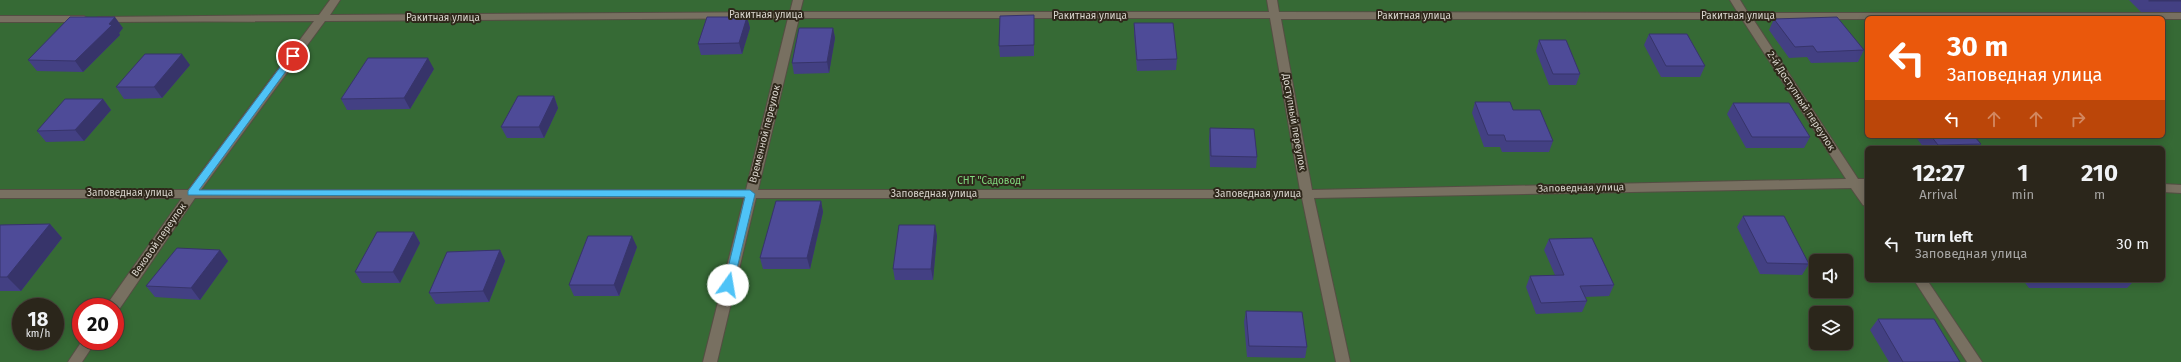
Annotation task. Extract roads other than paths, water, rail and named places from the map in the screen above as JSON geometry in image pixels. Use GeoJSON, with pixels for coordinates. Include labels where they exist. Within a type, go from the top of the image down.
{"type":"FeatureCollection","features":[{"type":"Feature","properties":{"kind":"lane","name":"Вековой переулок"},"geometry":{"type":"LineString","coordinates":[[119,298],[192,193],[334,0]]}},
{"type":"Feature","properties":{"kind":"lane","name":"Временной переулок"},"geometry":{"type":"LineString","coordinates":[[710,362],[798,0]]}},
{"type":"Feature","properties":{"kind":"lane","name":"Доступный переулок"},"geometry":{"type":"LineString","coordinates":[[1272,0],[1307,194],[1343,362]]}},
{"type":"Feature","properties":{"kind":"lane","name":"2-й Доступный переулок"},"geometry":{"type":"LineString","coordinates":[[1735,0],[1865,199]]}},
{"type":"Feature","properties":{"kind":"lane","name":"Ракитная улица"},"geometry":{"type":"LineString","coordinates":[[0,19],[321,19],[794,15],[2181,16]]}},
{"type":"Feature","properties":{"kind":"lane","name":"Заповедная улица"},"geometry":{"type":"LineString","coordinates":[[0,194],[1307,194],[1865,183]]}},
{"type":"Feature","properties":{"kind":"lane"},"geometry":{"type":"LineString","coordinates":[[2165,188],[2181,189]]}},
{"type":"Feature","properties":{"kind":"lane"},"geometry":{"type":"LineString","coordinates":[[1921,282],[1975,362]]}},
{"type":"Feature","properties":{"kind":"lane"},"geometry":{"type":"LineString","coordinates":[[74,362],[83,350]]}},
{"type":"Feature","properties":{"kind":"park label","name":"СНТ \"Садовод\""},"geometry":{"type":"Point","coordinates":[991,181]}}]}
